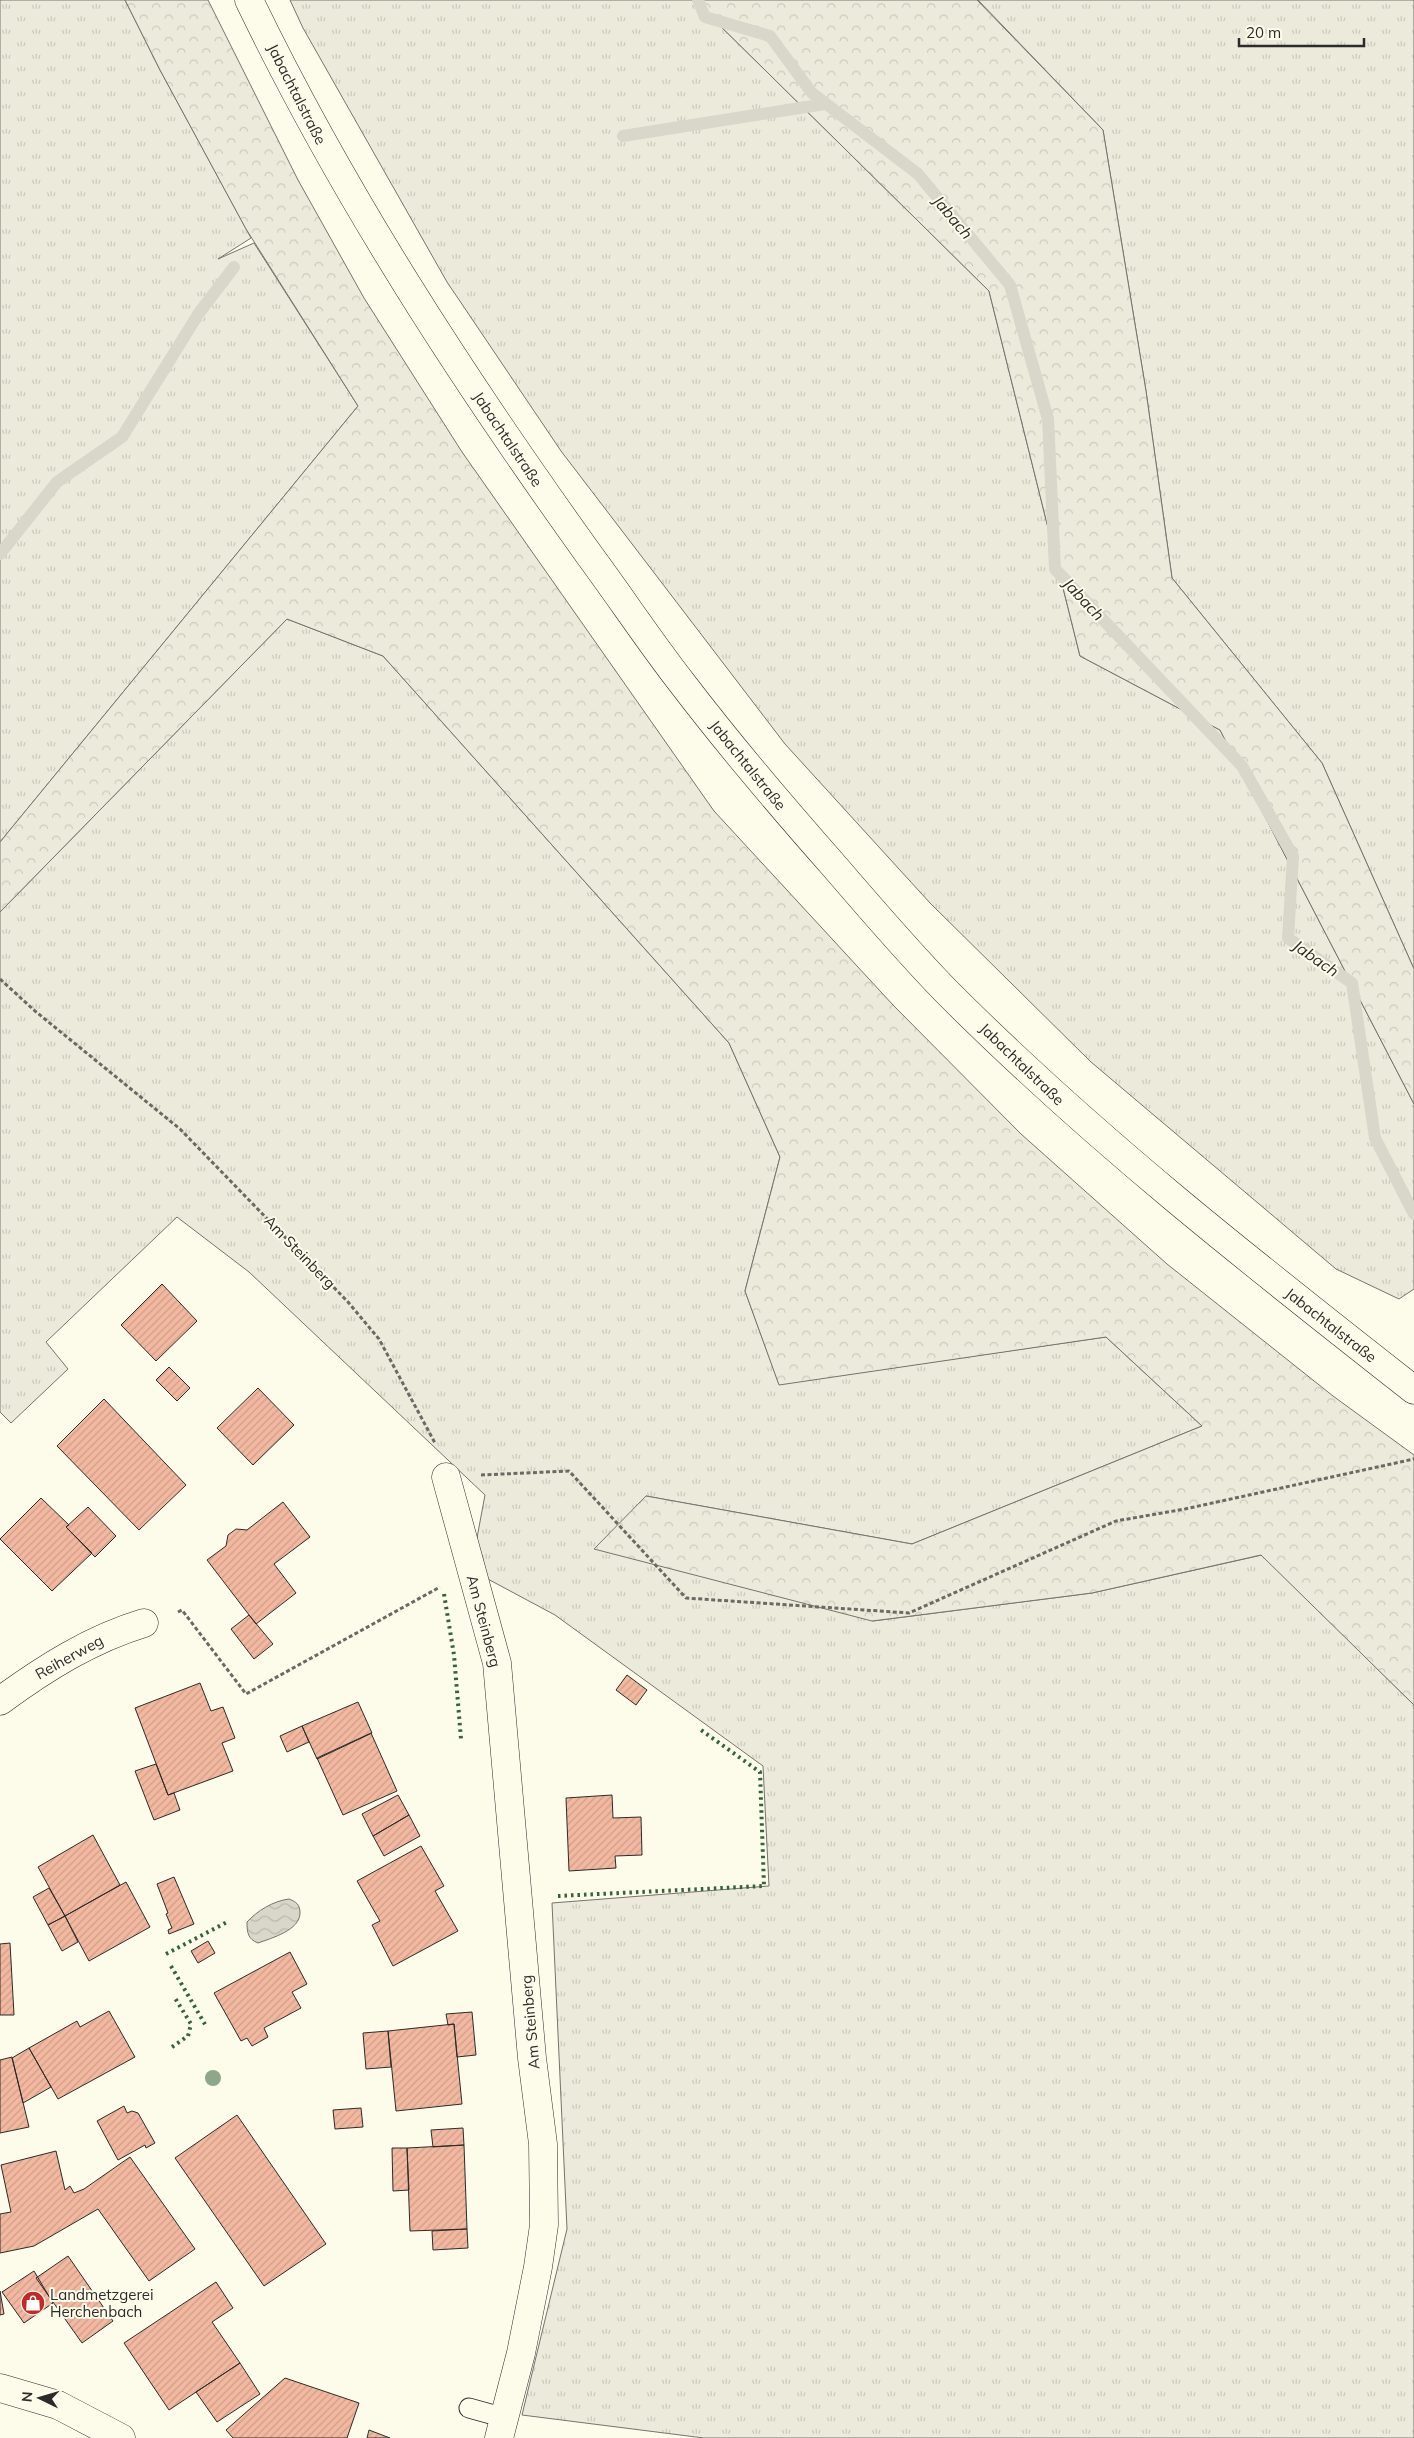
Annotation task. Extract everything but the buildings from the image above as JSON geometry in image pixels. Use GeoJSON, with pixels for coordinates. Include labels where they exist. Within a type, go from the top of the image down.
{"type":"FeatureCollection","features":[{"type":"Feature","properties":{"kind":"main road","name":"Jabachtalstraße"},"geometry":{"type":"LineString","coordinates":[[249,0],[326,150],[423,313],[528,468],[682,683],[768,790],[943,988],[1059,1100],[1268,1276],[1414,1390]]}},
{"type":"Feature","properties":{"kind":"main road","name":"Am Steinberg"},"geometry":{"type":"LineString","coordinates":[[446,1477],[497,1663],[532,2058],[543,2144],[544,2225],[542,2242],[521,2352],[502,2428]]}},
{"type":"Feature","properties":{"kind":"main road","name":"Reiherweg"},"geometry":{"type":"LineString","coordinates":[[0,1701],[40,1672],[74,1653],[115,1632],[144,1623]]}},
{"type":"Feature","properties":{"kind":"main road"},"geometry":{"type":"LineString","coordinates":[[0,2388],[58,2405],[121,2438]]}},
{"type":"Feature","properties":{"kind":"lane"},"geometry":{"type":"LineString","coordinates":[[469,2408],[502,2428]]}},
{"type":"Feature","properties":{"kind":"path","name":"Am Steinberg"},"geometry":{"type":"LineString","coordinates":[[0,980],[35,1011],[180,1129],[348,1302],[379,1339],[438,1449],[446,1477]]}},
{"type":"Feature","properties":{"kind":"path"},"geometry":{"type":"LineString","coordinates":[[446,1477],[569,1471],[686,1598],[910,1613],[1116,1521],[1185,1509],[1414,1459]]}},
{"type":"Feature","properties":{"kind":"path"},"geometry":{"type":"LineString","coordinates":[[144,1623],[182,1610],[246,1694],[470,1570]]}},
{"type":"Feature","properties":{"kind":"green space"},"geometry":{"type":"Polygon","coordinates":[[[0,0],[125,0],[160,70],[251,238],[218,259],[254,243],[358,406],[0,842],[0,0]]]}},
{"type":"Feature","properties":{"kind":"green space"},"geometry":{"type":"Polygon","coordinates":[[[125,0],[208,0],[298,180],[364,298],[462,452],[714,811],[893,1005],[1021,1134],[1167,1264],[1333,1396],[1414,1455],[1414,1705],[1261,1555],[1092,1593],[872,1621],[594,1549],[646,1496],[912,1544],[1202,1426],[1106,1337],[779,1385],[745,1291],[780,1157],[729,1043],[383,656],[287,619],[0,912],[0,842],[358,406],[246,229],[160,70],[125,0]]]}},
{"type":"Feature","properties":{"kind":"green space"},"geometry":{"type":"Polygon","coordinates":[[[290,0],[694,0],[989,291],[1080,656],[1220,730],[1414,1104],[1414,1289],[1399,1299],[1336,1269],[1091,1062],[930,903],[785,744],[561,451],[447,282],[303,28],[290,0]]]}},
{"type":"Feature","properties":{"kind":"green space"},"geometry":{"type":"Polygon","coordinates":[[[694,0],[977,0],[1103,130],[1146,391],[1172,578],[1322,763],[1414,969],[1414,1104],[1220,730],[1080,656],[989,291],[694,0]]]}},
{"type":"Feature","properties":{"kind":"green space"},"geometry":{"type":"Polygon","coordinates":[[[978,0],[1414,0],[1414,969],[1322,763],[1172,578],[1146,391],[1103,130],[978,0]]]}},
{"type":"Feature","properties":{"kind":"green space"},"geometry":{"type":"Polygon","coordinates":[[[287,619],[383,656],[729,1043],[780,1157],[745,1291],[779,1384],[1106,1337],[1202,1426],[912,1544],[646,1496],[873,1621],[1092,1593],[1262,1555],[1414,1705],[1414,2438],[704,2438],[522,2415],[567,2229],[552,1903],[769,1886],[763,1766],[555,1615],[471,1570],[485,1495],[249,1272],[177,1217],[46,1342],[68,1369],[11,1423],[0,1412],[0,912],[287,619]]]}},
{"type":"Feature","properties":{"kind":"water"},"geometry":{"type":"Polygon","coordinates":[[[289,1899],[296,1902],[299,1907],[299,1919],[295,1924],[290,1929],[264,1941],[258,1943],[252,1940],[248,1932],[247,1922],[266,1907],[289,1899]]]}},
{"type":"Feature","properties":{"kind":"waterway","name":"Jabach"},"geometry":{"type":"LineString","coordinates":[[698,0],[705,17],[770,36],[812,93],[918,174],[1010,285],[1048,419],[1055,569],[1242,766],[1293,856],[1288,938],[1352,983],[1375,1138],[1414,1214]]}},
{"type":"Feature","properties":{"kind":"waterway"},"geometry":{"type":"LineString","coordinates":[[623,136],[825,104]]}},
{"type":"Feature","properties":{"kind":"waterway"},"geometry":{"type":"LineString","coordinates":[[0,554],[57,482],[122,437],[199,313],[234,267]]}},
{"type":"Feature","properties":{"kind":"hedge"},"geometry":{"type":"LineString","coordinates":[[444,1594],[454,1655],[461,1739]]}},
{"type":"Feature","properties":{"kind":"hedge"},"geometry":{"type":"LineString","coordinates":[[558,1896],[764,1886],[760,1772],[701,1730]]}},
{"type":"Feature","properties":{"kind":"hedge"},"geometry":{"type":"LineString","coordinates":[[166,1954],[229,1921]]}},
{"type":"Feature","properties":{"kind":"hedge"},"geometry":{"type":"LineString","coordinates":[[171,1966],[206,2026]]}},
{"type":"Feature","properties":{"kind":"hedge"},"geometry":{"type":"LineString","coordinates":[[172,2047],[188,2036],[191,2024],[175,1998]]}},
{"type":"Feature","properties":{"kind":"place","name":"Landmetzgerei Herchenbach"},"geometry":{"type":"Point","coordinates":[33,2303]}}]}
